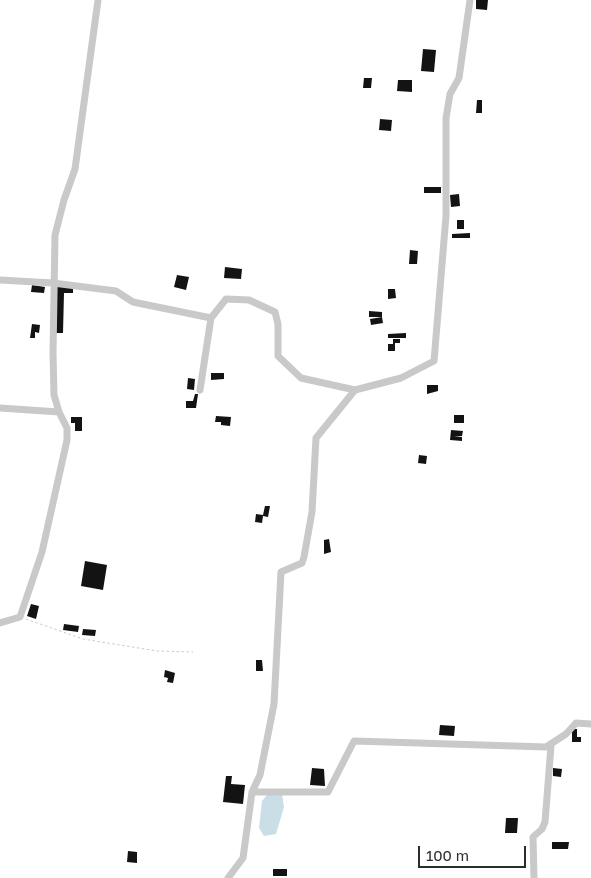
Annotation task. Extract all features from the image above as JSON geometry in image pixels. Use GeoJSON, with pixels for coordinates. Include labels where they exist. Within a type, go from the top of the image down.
{"type":"FeatureCollection","features":[{"type":"Feature","properties":{"kind":"street"},"geometry":{"type":"LineString","coordinates":[[0,623],[20,617],[42,552],[67,440],[67,428],[59,412],[54,395],[53,283],[55,235],[64,200],[75,169],[98,0]]}},
{"type":"Feature","properties":{"kind":"street"},"geometry":{"type":"LineString","coordinates":[[200,390],[211,318],[226,299],[249,300],[275,312],[278,324],[278,356],[300,378],[355,390],[401,378],[434,360],[446,216],[446,118],[450,94],[459,78],[470,0]]}},
{"type":"Feature","properties":{"kind":"street"},"geometry":{"type":"LineString","coordinates":[[0,280],[53,283],[116,291],[133,302],[211,318]]}},
{"type":"Feature","properties":{"kind":"street"},"geometry":{"type":"LineString","coordinates":[[228,878],[243,858],[252,792],[260,775],[274,704],[281,572],[302,563],[304,557],[312,512],[316,438],[355,390]]}},
{"type":"Feature","properties":{"kind":"street"},"geometry":{"type":"LineString","coordinates":[[0,408],[59,412]]}},
{"type":"Feature","properties":{"kind":"street"},"geometry":{"type":"LineString","coordinates":[[252,792],[328,792],[354,741],[476,746],[551,746],[576,723],[591,724]]}},
{"type":"Feature","properties":{"kind":"street"},"geometry":{"type":"LineString","coordinates":[[534,878],[532,837],[542,829],[545,822],[551,746]]}},
{"type":"Feature","properties":{"kind":"path"},"geometry":{"type":"LineString","coordinates":[[20,617],[83,639],[157,651],[193,652]]}},
{"type":"Feature","properties":{"kind":"water"},"geometry":{"type":"Polygon","coordinates":[[[282,794],[284,807],[276,834],[264,836],[259,828],[262,801],[267,795],[282,794]]]}},
{"type":"Feature","properties":{"kind":"building"},"geometry":{"type":"Polygon","coordinates":[[[476,0],[488,0],[487,10],[476,9],[476,0]]]}},
{"type":"Feature","properties":{"kind":"building"},"geometry":{"type":"Polygon","coordinates":[[[423,49],[436,50],[434,72],[421,71],[423,49]]]}},
{"type":"Feature","properties":{"kind":"building"},"geometry":{"type":"Polygon","coordinates":[[[364,78],[372,78],[371,88],[363,88],[364,78]]]}},
{"type":"Feature","properties":{"kind":"building"},"geometry":{"type":"Polygon","coordinates":[[[398,80],[412,80],[412,92],[397,91],[398,80]]]}},
{"type":"Feature","properties":{"kind":"building"},"geometry":{"type":"Polygon","coordinates":[[[477,100],[482,100],[482,113],[476,113],[477,100]]]}},
{"type":"Feature","properties":{"kind":"building"},"geometry":{"type":"Polygon","coordinates":[[[380,119],[392,120],[391,131],[379,130],[380,119]]]}},
{"type":"Feature","properties":{"kind":"building"},"geometry":{"type":"Polygon","coordinates":[[[424,187],[441,187],[441,193],[424,193],[424,187]]]}},
{"type":"Feature","properties":{"kind":"building"},"geometry":{"type":"Polygon","coordinates":[[[459,194],[460,206],[451,207],[450,195],[459,194]]]}},
{"type":"Feature","properties":{"kind":"building"},"geometry":{"type":"Polygon","coordinates":[[[457,220],[464,220],[464,229],[457,229],[457,220]]]}},
{"type":"Feature","properties":{"kind":"building"},"geometry":{"type":"Polygon","coordinates":[[[470,233],[470,238],[452,238],[452,234],[470,233]]]}},
{"type":"Feature","properties":{"kind":"building"},"geometry":{"type":"Polygon","coordinates":[[[410,250],[418,251],[417,264],[409,264],[410,250]]]}},
{"type":"Feature","properties":{"kind":"building"},"geometry":{"type":"Polygon","coordinates":[[[225,267],[242,269],[241,279],[224,278],[225,267]]]}},
{"type":"Feature","properties":{"kind":"building"},"geometry":{"type":"Polygon","coordinates":[[[177,275],[189,277],[186,290],[174,287],[177,275]]]}},
{"type":"Feature","properties":{"kind":"building"},"geometry":{"type":"Polygon","coordinates":[[[32,285],[45,287],[44,293],[31,292],[32,285]]]}},
{"type":"Feature","properties":{"kind":"building"},"geometry":{"type":"Polygon","coordinates":[[[57,287],[73,287],[73,293],[64,293],[63,333],[56,333],[57,287]]]}},
{"type":"Feature","properties":{"kind":"building"},"geometry":{"type":"Polygon","coordinates":[[[388,289],[395,289],[396,298],[388,299],[388,289]]]}},
{"type":"Feature","properties":{"kind":"building"},"geometry":{"type":"Polygon","coordinates":[[[369,311],[382,312],[382,317],[369,317],[369,311]]]}},
{"type":"Feature","properties":{"kind":"building"},"geometry":{"type":"Polygon","coordinates":[[[382,317],[383,323],[371,325],[370,319],[382,317]]]}},
{"type":"Feature","properties":{"kind":"building"},"geometry":{"type":"Polygon","coordinates":[[[32,324],[40,325],[39,333],[35,332],[35,338],[30,338],[32,324]]]}},
{"type":"Feature","properties":{"kind":"building"},"geometry":{"type":"Polygon","coordinates":[[[406,333],[406,338],[388,338],[388,334],[406,333]]]}},
{"type":"Feature","properties":{"kind":"building"},"geometry":{"type":"Polygon","coordinates":[[[393,339],[400,339],[400,343],[395,343],[395,351],[388,351],[388,344],[393,344],[393,339]]]}},
{"type":"Feature","properties":{"kind":"building"},"geometry":{"type":"Polygon","coordinates":[[[211,373],[224,373],[224,379],[211,380],[211,373]]]}},
{"type":"Feature","properties":{"kind":"building"},"geometry":{"type":"Polygon","coordinates":[[[188,378],[195,379],[194,390],[187,389],[188,378]]]}},
{"type":"Feature","properties":{"kind":"building"},"geometry":{"type":"Polygon","coordinates":[[[427,385],[438,385],[438,391],[427,394],[427,385]]]}},
{"type":"Feature","properties":{"kind":"building"},"geometry":{"type":"Polygon","coordinates":[[[195,394],[198,394],[196,408],[186,408],[186,401],[193,401],[195,394]]]}},
{"type":"Feature","properties":{"kind":"building"},"geometry":{"type":"Polygon","coordinates":[[[454,415],[464,415],[464,423],[454,423],[454,415]]]}},
{"type":"Feature","properties":{"kind":"building"},"geometry":{"type":"Polygon","coordinates":[[[216,416],[231,417],[230,426],[221,425],[221,422],[215,422],[216,416]]]}},
{"type":"Feature","properties":{"kind":"building"},"geometry":{"type":"Polygon","coordinates":[[[71,417],[82,417],[82,431],[75,431],[75,423],[71,423],[71,417]]]}},
{"type":"Feature","properties":{"kind":"building"},"geometry":{"type":"Polygon","coordinates":[[[451,430],[463,431],[462,436],[454,436],[462,437],[462,441],[450,440],[451,430]]]}},
{"type":"Feature","properties":{"kind":"building"},"geometry":{"type":"Polygon","coordinates":[[[419,455],[427,456],[426,464],[418,463],[419,455]]]}},
{"type":"Feature","properties":{"kind":"building"},"geometry":{"type":"Polygon","coordinates":[[[265,506],[270,506],[268,517],[263,516],[262,523],[255,522],[256,514],[263,515],[265,506]]]}},
{"type":"Feature","properties":{"kind":"building"},"geometry":{"type":"Polygon","coordinates":[[[329,539],[331,552],[324,554],[324,540],[329,539]]]}},
{"type":"Feature","properties":{"kind":"building"},"geometry":{"type":"Polygon","coordinates":[[[85,561],[107,565],[103,590],[81,586],[85,561]]]}},
{"type":"Feature","properties":{"kind":"building"},"geometry":{"type":"Polygon","coordinates":[[[31,604],[39,606],[36,619],[27,616],[31,604]]]}},
{"type":"Feature","properties":{"kind":"building"},"geometry":{"type":"Polygon","coordinates":[[[64,624],[79,626],[78,632],[63,630],[64,624]]]}},
{"type":"Feature","properties":{"kind":"building"},"geometry":{"type":"Polygon","coordinates":[[[83,629],[96,630],[95,636],[82,635],[83,629]]]}},
{"type":"Feature","properties":{"kind":"building"},"geometry":{"type":"Polygon","coordinates":[[[256,660],[262,660],[263,671],[256,671],[256,660]]]}},
{"type":"Feature","properties":{"kind":"building"},"geometry":{"type":"Polygon","coordinates":[[[165,670],[175,673],[173,683],[167,682],[168,678],[164,677],[165,670]]]}},
{"type":"Feature","properties":{"kind":"building"},"geometry":{"type":"Polygon","coordinates":[[[440,725],[455,726],[454,736],[439,735],[440,725]]]}},
{"type":"Feature","properties":{"kind":"building"},"geometry":{"type":"Polygon","coordinates":[[[572,729],[577,729],[577,737],[581,737],[581,742],[572,742],[572,729]]]}},
{"type":"Feature","properties":{"kind":"building"},"geometry":{"type":"Polygon","coordinates":[[[312,768],[324,769],[325,786],[310,785],[312,768]]]}},
{"type":"Feature","properties":{"kind":"building"},"geometry":{"type":"Polygon","coordinates":[[[553,768],[562,769],[561,777],[553,776],[553,768]]]}},
{"type":"Feature","properties":{"kind":"building"},"geometry":{"type":"Polygon","coordinates":[[[226,776],[232,776],[231,784],[245,785],[243,804],[223,802],[226,776]]]}},
{"type":"Feature","properties":{"kind":"building"},"geometry":{"type":"Polygon","coordinates":[[[506,818],[518,818],[517,833],[505,833],[506,818]]]}},
{"type":"Feature","properties":{"kind":"building"},"geometry":{"type":"Polygon","coordinates":[[[552,842],[569,842],[568,849],[552,849],[552,842]]]}},
{"type":"Feature","properties":{"kind":"building"},"geometry":{"type":"Polygon","coordinates":[[[128,851],[137,852],[137,863],[127,862],[128,851]]]}},
{"type":"Feature","properties":{"kind":"building"},"geometry":{"type":"Polygon","coordinates":[[[273,869],[287,869],[287,876],[273,876],[273,869]]]}}]}
